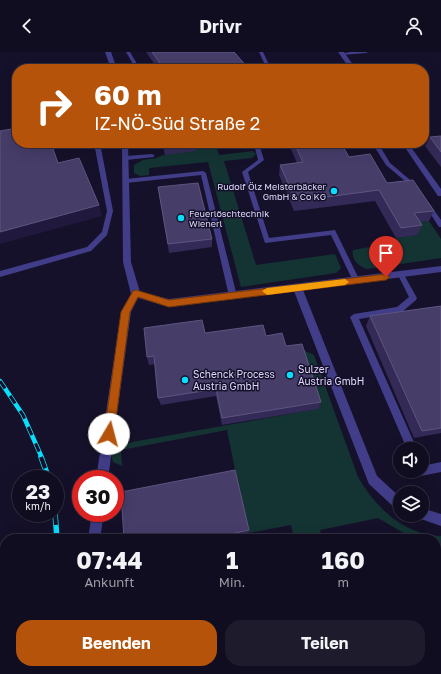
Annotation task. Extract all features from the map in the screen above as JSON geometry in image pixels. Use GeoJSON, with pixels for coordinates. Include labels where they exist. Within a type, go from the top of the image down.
{"type":"FeatureCollection","features":[{"type":"Feature","properties":{"kind":"street"},"geometry":{"type":"LineString","coordinates":[[108,52],[112,64]]}},
{"type":"Feature","properties":{"kind":"street"},"geometry":{"type":"LineString","coordinates":[[341,53],[349,64]]}},
{"type":"Feature","properties":{"kind":"street"},"geometry":{"type":"LineString","coordinates":[[103,470],[126,312],[136,294],[127,262],[125,148]]}},
{"type":"Feature","properties":{"kind":"street"},"geometry":{"type":"LineString","coordinates":[[409,148],[441,194]]}},
{"type":"Feature","properties":{"kind":"street"},"geometry":{"type":"LineString","coordinates":[[136,294],[169,303],[356,281],[441,269]]}},
{"type":"Feature","properties":{"kind":"street"},"geometry":{"type":"LineString","coordinates":[[297,287],[373,480],[393,499]]}},
{"type":"Feature","properties":{"kind":"street"},"geometry":{"type":"LineString","coordinates":[[429,516],[441,520]]}},
{"type":"Feature","properties":{"kind":"street"},"geometry":{"type":"LineString","coordinates":[[95,534],[97,522]]}},
{"type":"Feature","properties":{"kind":"lane"},"geometry":{"type":"LineString","coordinates":[[128,52],[134,64]]}},
{"type":"Feature","properties":{"kind":"lane"},"geometry":{"type":"LineString","coordinates":[[261,52],[267,64]]}},
{"type":"Feature","properties":{"kind":"lane"},"geometry":{"type":"LineString","coordinates":[[341,53],[366,52]]}},
{"type":"Feature","properties":{"kind":"lane"},"geometry":{"type":"LineString","coordinates":[[0,274],[89,249],[105,233],[110,211],[98,148]]}},
{"type":"Feature","properties":{"kind":"lane"},"geometry":{"type":"LineString","coordinates":[[257,148],[262,160],[245,172],[268,241],[333,232],[356,281]]}},
{"type":"Feature","properties":{"kind":"lane"},"geometry":{"type":"LineString","coordinates":[[378,148],[388,164],[416,188],[420,194]]}},
{"type":"Feature","properties":{"kind":"lane"},"geometry":{"type":"LineString","coordinates":[[126,158],[152,156]]}},
{"type":"Feature","properties":{"kind":"lane"},"geometry":{"type":"LineString","coordinates":[[126,181],[203,173],[233,296]]}},
{"type":"Feature","properties":{"kind":"lane"},"geometry":{"type":"LineString","coordinates":[[424,200],[441,225]]}},
{"type":"Feature","properties":{"kind":"lane"},"geometry":{"type":"LineString","coordinates":[[401,275],[413,298],[399,310],[354,317],[409,442]]}},
{"type":"Feature","properties":{"kind":"lane"},"geometry":{"type":"LineString","coordinates":[[429,469],[441,467]]}},
{"type":"Feature","properties":{"kind":"green space"},"geometry":{"type":"Polygon","coordinates":[[[181,148],[217,148],[219,155],[253,151],[256,154],[252,158],[224,161],[256,265],[335,254],[341,268],[336,273],[241,287],[208,162],[149,168],[149,175],[140,176],[134,173],[134,165],[143,160],[156,158],[181,148]]]}},
{"type":"Feature","properties":{"kind":"green space"},"geometry":{"type":"Polygon","coordinates":[[[429,221],[441,239],[441,258],[367,269],[358,264],[354,259],[353,250],[398,242],[396,238],[416,235],[409,223],[429,221]]]}},
{"type":"Feature","properties":{"kind":"green space"},"geometry":{"type":"Polygon","coordinates":[[[305,351],[314,355],[358,477],[365,488],[382,509],[393,518],[393,522],[399,522],[415,531],[428,534],[405,534],[378,518],[320,530],[321,534],[293,534],[291,525],[248,533],[227,430],[121,450],[122,466],[113,462],[111,455],[112,440],[115,433],[121,432],[121,444],[317,409],[299,352],[305,351]]]}},
{"type":"Feature","properties":{"kind":"building"},"geometry":{"type":"Polygon","coordinates":[[[152,52],[234,52],[245,64],[197,64],[160,64],[152,52]]]}},
{"type":"Feature","properties":{"kind":"building"},"geometry":{"type":"Polygon","coordinates":[[[12,129],[12,148],[53,148],[58,163],[79,158],[99,205],[0,232],[0,131],[12,129]]]}},
{"type":"Feature","properties":{"kind":"building"},"geometry":{"type":"Polygon","coordinates":[[[441,136],[441,152],[430,137],[441,136]]]}},
{"type":"Feature","properties":{"kind":"building","name":"Rudolf Ölz Meisterbäcker GmbH & Co KG"},"geometry":{"type":"Polygon","coordinates":[[[296,148],[344,148],[349,157],[370,154],[387,183],[413,180],[434,211],[414,213],[422,225],[401,228],[379,190],[296,201],[280,165],[303,162],[296,148]]]}},
{"type":"Feature","properties":{"kind":"building"},"geometry":{"type":"Polygon","coordinates":[[[198,183],[212,239],[168,244],[158,187],[198,183]]]}},
{"type":"Feature","properties":{"kind":"building"},"geometry":{"type":"Polygon","coordinates":[[[441,306],[441,428],[422,431],[370,316],[441,306]]]}},
{"type":"Feature","properties":{"kind":"building"},"geometry":{"type":"Polygon","coordinates":[[[202,320],[205,333],[263,325],[266,336],[282,333],[286,346],[302,344],[321,402],[222,418],[216,389],[158,398],[154,356],[147,357],[144,328],[202,320]]]}},
{"type":"Feature","properties":{"kind":"building"},"geometry":{"type":"Polygon","coordinates":[[[235,470],[249,530],[231,534],[124,534],[124,491],[235,470]]]}},
{"type":"Feature","properties":{"kind":"railway"},"geometry":{"type":"LineString","coordinates":[[0,381],[23,415],[42,458]]}},
{"type":"Feature","properties":{"kind":"railway"},"geometry":{"type":"LineString","coordinates":[[41,457],[46,470]]}},
{"type":"Feature","properties":{"kind":"railway"},"geometry":{"type":"LineString","coordinates":[[56,522],[57,534]]}},
{"type":"Feature","properties":{"kind":"slow traffic"},"geometry":{"type":"LineString","coordinates":[[267,291],[345,282]]}},
{"type":"Feature","properties":{"kind":"place","name":"Rudolf Ölz Meisterbäcker GmbH & Co KG"},"geometry":{"type":"Point","coordinates":[334,191]}},
{"type":"Feature","properties":{"kind":"place","name":"Feuerlöschtechnik Wienerl"},"geometry":{"type":"Point","coordinates":[181,218]}},
{"type":"Feature","properties":{"kind":"place","name":"Sulzer Austria GmbH"},"geometry":{"type":"Point","coordinates":[290,375]}},
{"type":"Feature","properties":{"kind":"place","name":"Schenck Process Austria GmbH"},"geometry":{"type":"Point","coordinates":[185,380]}},
{"type":"Feature","properties":{"kind":"route"},"geometry":{"type":"LineString","coordinates":[[109,434],[126,312],[136,294],[169,303],[386,277]]}}]}
